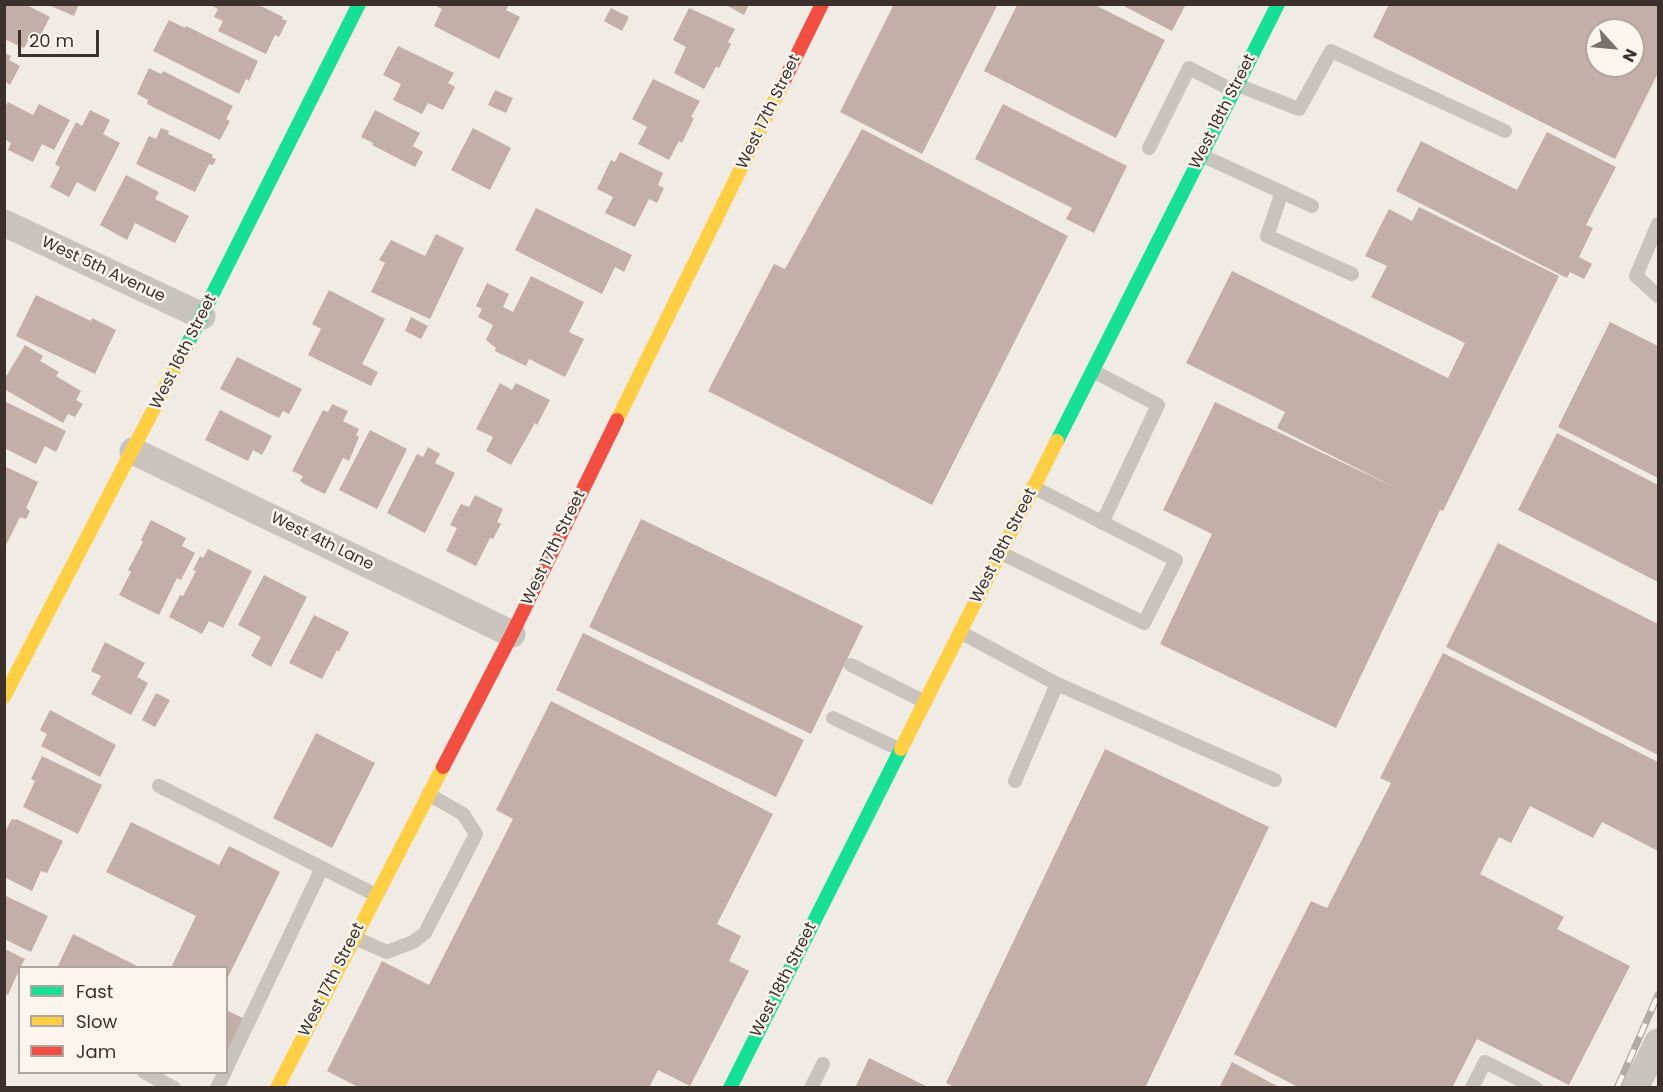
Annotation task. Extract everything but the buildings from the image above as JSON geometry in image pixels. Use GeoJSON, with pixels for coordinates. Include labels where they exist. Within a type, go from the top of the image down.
{"type":"FeatureCollection","features":[{"type":"Feature","properties":{"kind":"street","name":"West 16th Street"},"geometry":{"type":"LineString","coordinates":[[4,697],[133,451],[359,4]]}},
{"type":"Feature","properties":{"kind":"street","name":"West 17th Street"},"geometry":{"type":"LineString","coordinates":[[277,1088],[512,634],[822,4]]}},
{"type":"Feature","properties":{"kind":"street","name":"West 18th Street"},"geometry":{"type":"LineString","coordinates":[[730,1088],[1278,4]]}},
{"type":"Feature","properties":{"kind":"street","name":"West 5th Avenue"},"geometry":{"type":"LineString","coordinates":[[4,223],[202,316]]}},
{"type":"Feature","properties":{"kind":"street","name":"West 4th Lane"},"geometry":{"type":"LineString","coordinates":[[133,451],[512,634]]}},
{"type":"Feature","properties":{"kind":"street"},"geometry":{"type":"LineString","coordinates":[[1635,1088],[1659,1042]]}},
{"type":"Feature","properties":{"kind":"lane"},"geometry":{"type":"LineString","coordinates":[[1149,148],[1189,68],[1235,88],[1299,109],[1331,51],[1505,131]]}},
{"type":"Feature","properties":{"kind":"lane"},"geometry":{"type":"LineString","coordinates":[[1201,155],[1312,206]]}},
{"type":"Feature","properties":{"kind":"lane"},"geometry":{"type":"LineString","coordinates":[[1282,192],[1267,236],[1352,274]]}},
{"type":"Feature","properties":{"kind":"lane"},"geometry":{"type":"LineString","coordinates":[[1659,224],[1636,276],[1659,296]]}},
{"type":"Feature","properties":{"kind":"lane"},"geometry":{"type":"LineString","coordinates":[[1093,371],[1158,405],[1102,524]]}},
{"type":"Feature","properties":{"kind":"lane"},"geometry":{"type":"LineString","coordinates":[[1001,553],[1144,623],[1176,560],[1033,487]]}},
{"type":"Feature","properties":{"kind":"lane"},"geometry":{"type":"LineString","coordinates":[[960,632],[1057,684],[1275,780]]}},
{"type":"Feature","properties":{"kind":"lane"},"geometry":{"type":"LineString","coordinates":[[851,665],[925,702]]}},
{"type":"Feature","properties":{"kind":"lane"},"geometry":{"type":"LineString","coordinates":[[1015,781],[1057,684]]}},
{"type":"Feature","properties":{"kind":"lane"},"geometry":{"type":"LineString","coordinates":[[833,718],[900,750]]}},
{"type":"Feature","properties":{"kind":"lane"},"geometry":{"type":"LineString","coordinates":[[159,786],[375,895]]}},
{"type":"Feature","properties":{"kind":"lane"},"geometry":{"type":"LineString","coordinates":[[354,937],[387,952],[413,942],[425,933],[476,834],[463,813],[428,794]]}},
{"type":"Feature","properties":{"kind":"lane"},"geometry":{"type":"LineString","coordinates":[[228,1067],[322,868]]}},
{"type":"Feature","properties":{"kind":"lane"},"geometry":{"type":"LineString","coordinates":[[1472,1088],[1485,1062],[1536,1088]]}},
{"type":"Feature","properties":{"kind":"lane"},"geometry":{"type":"LineString","coordinates":[[811,1088],[823,1064]]}},
{"type":"Feature","properties":{"kind":"lane"},"geometry":{"type":"LineString","coordinates":[[148,1074],[174,1088]]}},
{"type":"Feature","properties":{"kind":"lane"},"geometry":{"type":"LineString","coordinates":[[218,1088],[225,1074]]}},
{"type":"Feature","properties":{"kind":"railway"},"geometry":{"type":"LineString","coordinates":[[1617,1088],[1658,995]]}},
{"type":"Feature","properties":{"kind":"traffic: fast"},"geometry":{"type":"LineString","coordinates":[[186,347],[359,4]]}},
{"type":"Feature","properties":{"kind":"traffic: fast"},"geometry":{"type":"LineString","coordinates":[[1057,441],[1278,4]]}},
{"type":"Feature","properties":{"kind":"traffic: fast"},"geometry":{"type":"LineString","coordinates":[[730,1088],[901,749]]}},
{"type":"Feature","properties":{"kind":"traffic: slow"},"geometry":{"type":"LineString","coordinates":[[617,420],[782,85]]}},
{"type":"Feature","properties":{"kind":"traffic: slow"},"geometry":{"type":"LineString","coordinates":[[4,697],[186,347]]}},
{"type":"Feature","properties":{"kind":"traffic: slow"},"geometry":{"type":"LineString","coordinates":[[901,749],[1057,441]]}},
{"type":"Feature","properties":{"kind":"traffic: slow"},"geometry":{"type":"LineString","coordinates":[[277,1088],[443,767]]}},
{"type":"Feature","properties":{"kind":"traffic: jam"},"geometry":{"type":"LineString","coordinates":[[782,85],[822,4]]}},
{"type":"Feature","properties":{"kind":"traffic: jam"},"geometry":{"type":"LineString","coordinates":[[443,767],[512,634],[617,420]]}}]}
